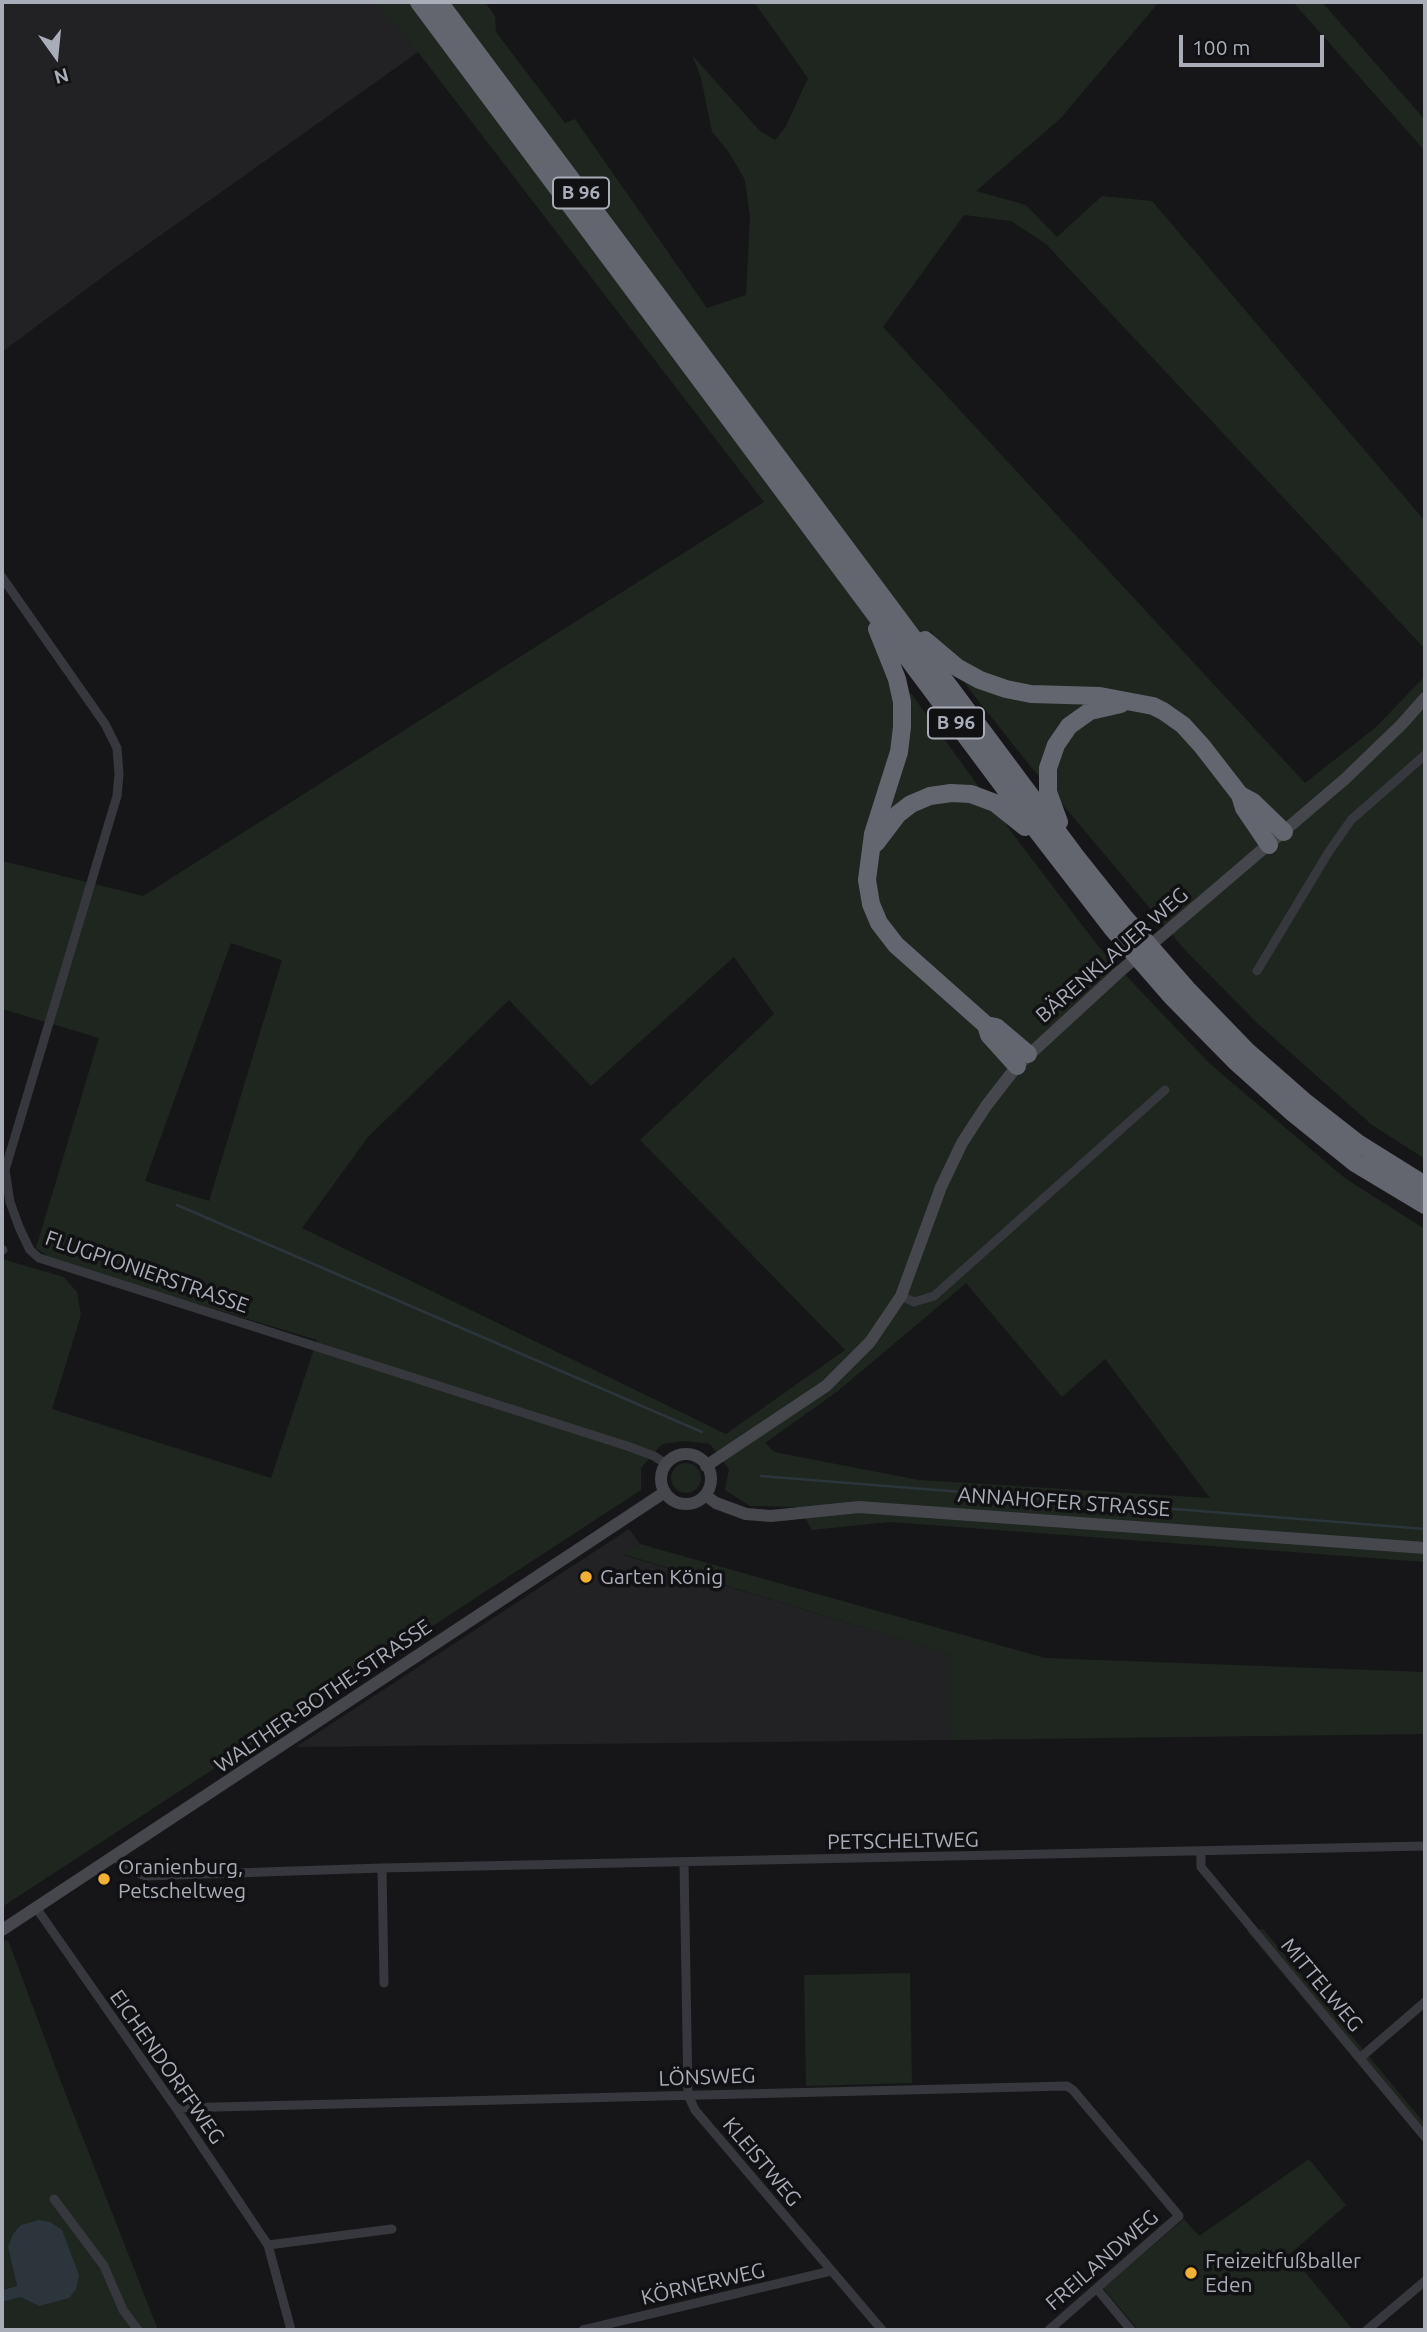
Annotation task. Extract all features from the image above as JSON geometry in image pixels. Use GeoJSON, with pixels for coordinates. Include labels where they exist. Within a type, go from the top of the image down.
{"type":"FeatureCollection","features":[{"type":"Feature","properties":{"kind":"highway","name":"B 96"},"geometry":{"type":"LineString","coordinates":[[419,2],[1049,848],[1112,928],[1235,1061],[1293,1113],[1355,1163],[1425,1206]]}},
{"type":"Feature","properties":{"kind":"highway","name":"B 96"},"geometry":{"type":"LineString","coordinates":[[439,2],[1074,854],[1152,949],[1247,1051],[1304,1101],[1359,1144],[1425,1185]]}},
{"type":"Feature","properties":{"kind":"highway"},"geometry":{"type":"LineString","coordinates":[[862,598],[889,656],[902,702],[899,751],[870,852],[867,880],[871,904],[879,923],[896,945],[986,1025],[989,1035],[1023,1060]]}},
{"type":"Feature","properties":{"kind":"highway"},"geometry":{"type":"LineString","coordinates":[[889,606],[939,653],[979,680],[1031,694],[1100,696],[1153,706],[1183,725],[1240,795],[1244,808],[1269,845]]}},
{"type":"Feature","properties":{"kind":"highway"},"geometry":{"type":"LineString","coordinates":[[1074,854],[1048,792],[1048,768],[1056,745],[1069,726],[1090,711],[1116,704],[1138,703]]}},
{"type":"Feature","properties":{"kind":"highway"},"geometry":{"type":"LineString","coordinates":[[870,852],[882,832],[911,804],[930,796],[951,793],[971,794],[995,803],[1049,848]]}},
{"type":"Feature","properties":{"kind":"highway"},"geometry":{"type":"LineString","coordinates":[[1240,795],[1253,802],[1283,832]]}},
{"type":"Feature","properties":{"kind":"street","name":"FLUGPIONIERSTRASSE"},"geometry":{"type":"LineString","coordinates":[[2,576],[104,724],[117,748],[119,774],[117,796],[5,1170],[10,1202],[30,1250],[39,1258],[627,1446],[654,1456],[666,1464]]}},
{"type":"Feature","properties":{"kind":"street","name":"BÄRENKLAUER WEG"},"geometry":{"type":"LineString","coordinates":[[706,1466],[812,1396],[835,1378],[870,1342],[901,1296],[941,1186],[962,1143],[986,1106],[1023,1060],[1118,973],[1345,779],[1425,698]]}},
{"type":"Feature","properties":{"kind":"street"},"geometry":{"type":"LineString","coordinates":[[1257,971],[1351,820],[1425,755]]}},
{"type":"Feature","properties":{"kind":"street"},"geometry":{"type":"LineString","coordinates":[[901,1296],[915,1302],[934,1296],[1165,1090]]}},
{"type":"Feature","properties":{"kind":"street"},"geometry":{"type":"LineString","coordinates":[[676,1457],[697,1457],[706,1466],[710,1480],[705,1495],[696,1502],[681,1504],[665,1492],[661,1477],[666,1464],[676,1457]]}},
{"type":"Feature","properties":{"kind":"street","name":"WALTHER-BOTHE-STRASSE"},"geometry":{"type":"LineString","coordinates":[[2,1930],[665,1492]]}},
{"type":"Feature","properties":{"kind":"street","name":"ANNAHOFER STRASSE"},"geometry":{"type":"LineString","coordinates":[[705,1495],[716,1503],[746,1514],[771,1516],[859,1507],[1425,1548]]}},
{"type":"Feature","properties":{"kind":"street","name":"PETSCHELTWEG"},"geometry":{"type":"LineString","coordinates":[[115,1856],[128,1870],[146,1876],[382,1868],[1425,1846]]}},
{"type":"Feature","properties":{"kind":"street","name":"MITTELWEG"},"geometry":{"type":"LineString","coordinates":[[1202,1852],[1201,1867],[1425,2137]]}},
{"type":"Feature","properties":{"kind":"street"},"geometry":{"type":"LineString","coordinates":[[684,1863],[688,2095]]}},
{"type":"Feature","properties":{"kind":"street"},"geometry":{"type":"LineString","coordinates":[[382,1868],[384,1983]]}},
{"type":"Feature","properties":{"kind":"street","name":"EICHENDORFFWEG"},"geometry":{"type":"LineString","coordinates":[[37,1909],[268,2245],[291,2330]]}},
{"type":"Feature","properties":{"kind":"street"},"geometry":{"type":"LineString","coordinates":[[1360,2058],[1425,2002]]}},
{"type":"Feature","properties":{"kind":"street","name":"LÖNSWEG"},"geometry":{"type":"LineString","coordinates":[[176,2108],[1067,2086],[1179,2216]]}},
{"type":"Feature","properties":{"kind":"street","name":"KLEISTWEG"},"geometry":{"type":"LineString","coordinates":[[688,2095],[695,2110],[882,2330]]}},
{"type":"Feature","properties":{"kind":"street"},"geometry":{"type":"LineString","coordinates":[[54,2199],[104,2266],[123,2310],[138,2330]]}},
{"type":"Feature","properties":{"kind":"street","name":"FREILANDWEG"},"geometry":{"type":"LineString","coordinates":[[1049,2330],[1179,2216]]}},
{"type":"Feature","properties":{"kind":"street"},"geometry":{"type":"LineString","coordinates":[[268,2245],[392,2229]]}},
{"type":"Feature","properties":{"kind":"street","name":"KÖRNERWEG"},"geometry":{"type":"LineString","coordinates":[[583,2330],[831,2271]]}},
{"type":"Feature","properties":{"kind":"street"},"geometry":{"type":"LineString","coordinates":[[1367,2330],[1425,2281]]}},
{"type":"Feature","properties":{"kind":"street"},"geometry":{"type":"LineString","coordinates":[[1097,2289],[1131,2330]]}},
{"type":"Feature","properties":{"kind":"shaded area"},"geometry":{"type":"Polygon","coordinates":[[[2,2],[392,2],[418,52],[116,267],[2,352],[2,2]]]}},
{"type":"Feature","properties":{"kind":"shaded area"},"geometry":{"type":"Polygon","coordinates":[[[375,2],[485,2],[495,16],[496,32],[565,123],[575,119],[707,308],[746,295],[750,217],[745,180],[728,151],[712,132],[701,78],[692,55],[760,131],[775,140],[785,128],[808,78],[754,2],[1159,2],[1060,119],[976,191],[1026,205],[1057,237],[1102,196],[1152,201],[1425,521],[1425,649],[1046,244],[1011,221],[964,215],[883,327],[1305,783],[1375,728],[1425,676],[1425,1159],[1372,1125],[1257,1023],[1185,950],[1031,767],[969,689],[931,631],[883,665],[913,696],[1098,946],[1210,1064],[1346,1179],[1425,1229],[1425,1562],[890,1522],[812,1530],[799,1507],[750,1506],[725,1490],[729,1469],[710,1444],[685,1441],[662,1444],[641,1468],[641,1490],[2,1907],[2,1259],[64,1277],[77,1292],[81,1315],[52,1409],[271,1478],[317,1340],[53,1260],[36,1248],[99,1038],[2,1009],[2,861],[143,896],[764,502],[418,52],[375,2]],[[231,943],[145,1181],[209,1201],[282,960],[231,943]],[[734,957],[591,1086],[509,1000],[368,1137],[302,1228],[726,1434],[845,1350],[640,1140],[774,1014],[734,957]],[[966,1283],[838,1391],[765,1443],[774,1452],[919,1480],[1210,1498],[1105,1359],[1062,1397],[966,1283]]]}},
{"type":"Feature","properties":{"kind":"shaded area"},"geometry":{"type":"Polygon","coordinates":[[[1293,2],[1322,2],[1425,120],[1425,151],[1293,2]]]}},
{"type":"Feature","properties":{"kind":"shaded area"},"geometry":{"type":"Polygon","coordinates":[[[686,1463],[692,1464],[700,1472],[700,1484],[692,1492],[686,1493],[680,1492],[672,1484],[671,1478],[672,1472],[680,1464],[686,1463]]]}},
{"type":"Feature","properties":{"kind":"shaded area"},"geometry":{"type":"Polygon","coordinates":[[[629,1529],[640,1544],[624,1555],[951,1654],[951,1740],[296,1747],[629,1529]]]}},
{"type":"Feature","properties":{"kind":"shaded area"},"geometry":{"type":"Polygon","coordinates":[[[640,1544],[1045,1658],[1425,1672],[1425,1734],[951,1740],[950,1654],[623,1554],[640,1544]]]}},
{"type":"Feature","properties":{"kind":"shaded area"},"geometry":{"type":"Polygon","coordinates":[[[1263,1929],[1425,2124],[1425,2144],[1247,1931],[1263,1929]]]}},
{"type":"Feature","properties":{"kind":"shaded area"},"geometry":{"type":"Polygon","coordinates":[[[8,1940],[158,2330],[2,2330],[2,2302],[21,2297],[8,2248],[17,2286],[2,2290],[2,1942],[8,1940]]]}},
{"type":"Feature","properties":{"kind":"shaded area"},"geometry":{"type":"Polygon","coordinates":[[[910,1973],[912,2083],[806,2086],[804,1975],[910,1973]]]}},
{"type":"Feature","properties":{"kind":"shaded area"},"geometry":{"type":"Polygon","coordinates":[[[1309,2159],[1346,2205],[1290,2254],[1353,2330],[1138,2330],[1103,2288],[1184,2219],[1199,2236],[1309,2159]]]}},
{"type":"Feature","properties":{"kind":"shaded area"},"geometry":{"type":"Polygon","coordinates":[[[39,2220],[50,2222],[62,2230],[79,2275],[76,2289],[69,2298],[39,2306],[21,2297],[2,2302],[2,2290],[17,2286],[8,2247],[13,2234],[21,2225],[39,2220]]]}},
{"type":"Feature","properties":{"kind":"waterway"},"geometry":{"type":"LineString","coordinates":[[177,1205],[702,1432]]}},
{"type":"Feature","properties":{"kind":"waterway"},"geometry":{"type":"LineString","coordinates":[[761,1476],[1425,1529]]}},
{"type":"Feature","properties":{"kind":"place","name":"Garten König"},"geometry":{"type":"Point","coordinates":[586,1577]}},
{"type":"Feature","properties":{"kind":"place","name":"Oranienburg, Petscheltweg"},"geometry":{"type":"Point","coordinates":[104,1879]}},
{"type":"Feature","properties":{"kind":"place","name":"Freizeitfußballer Eden"},"geometry":{"type":"Point","coordinates":[1191,2273]}}]}
